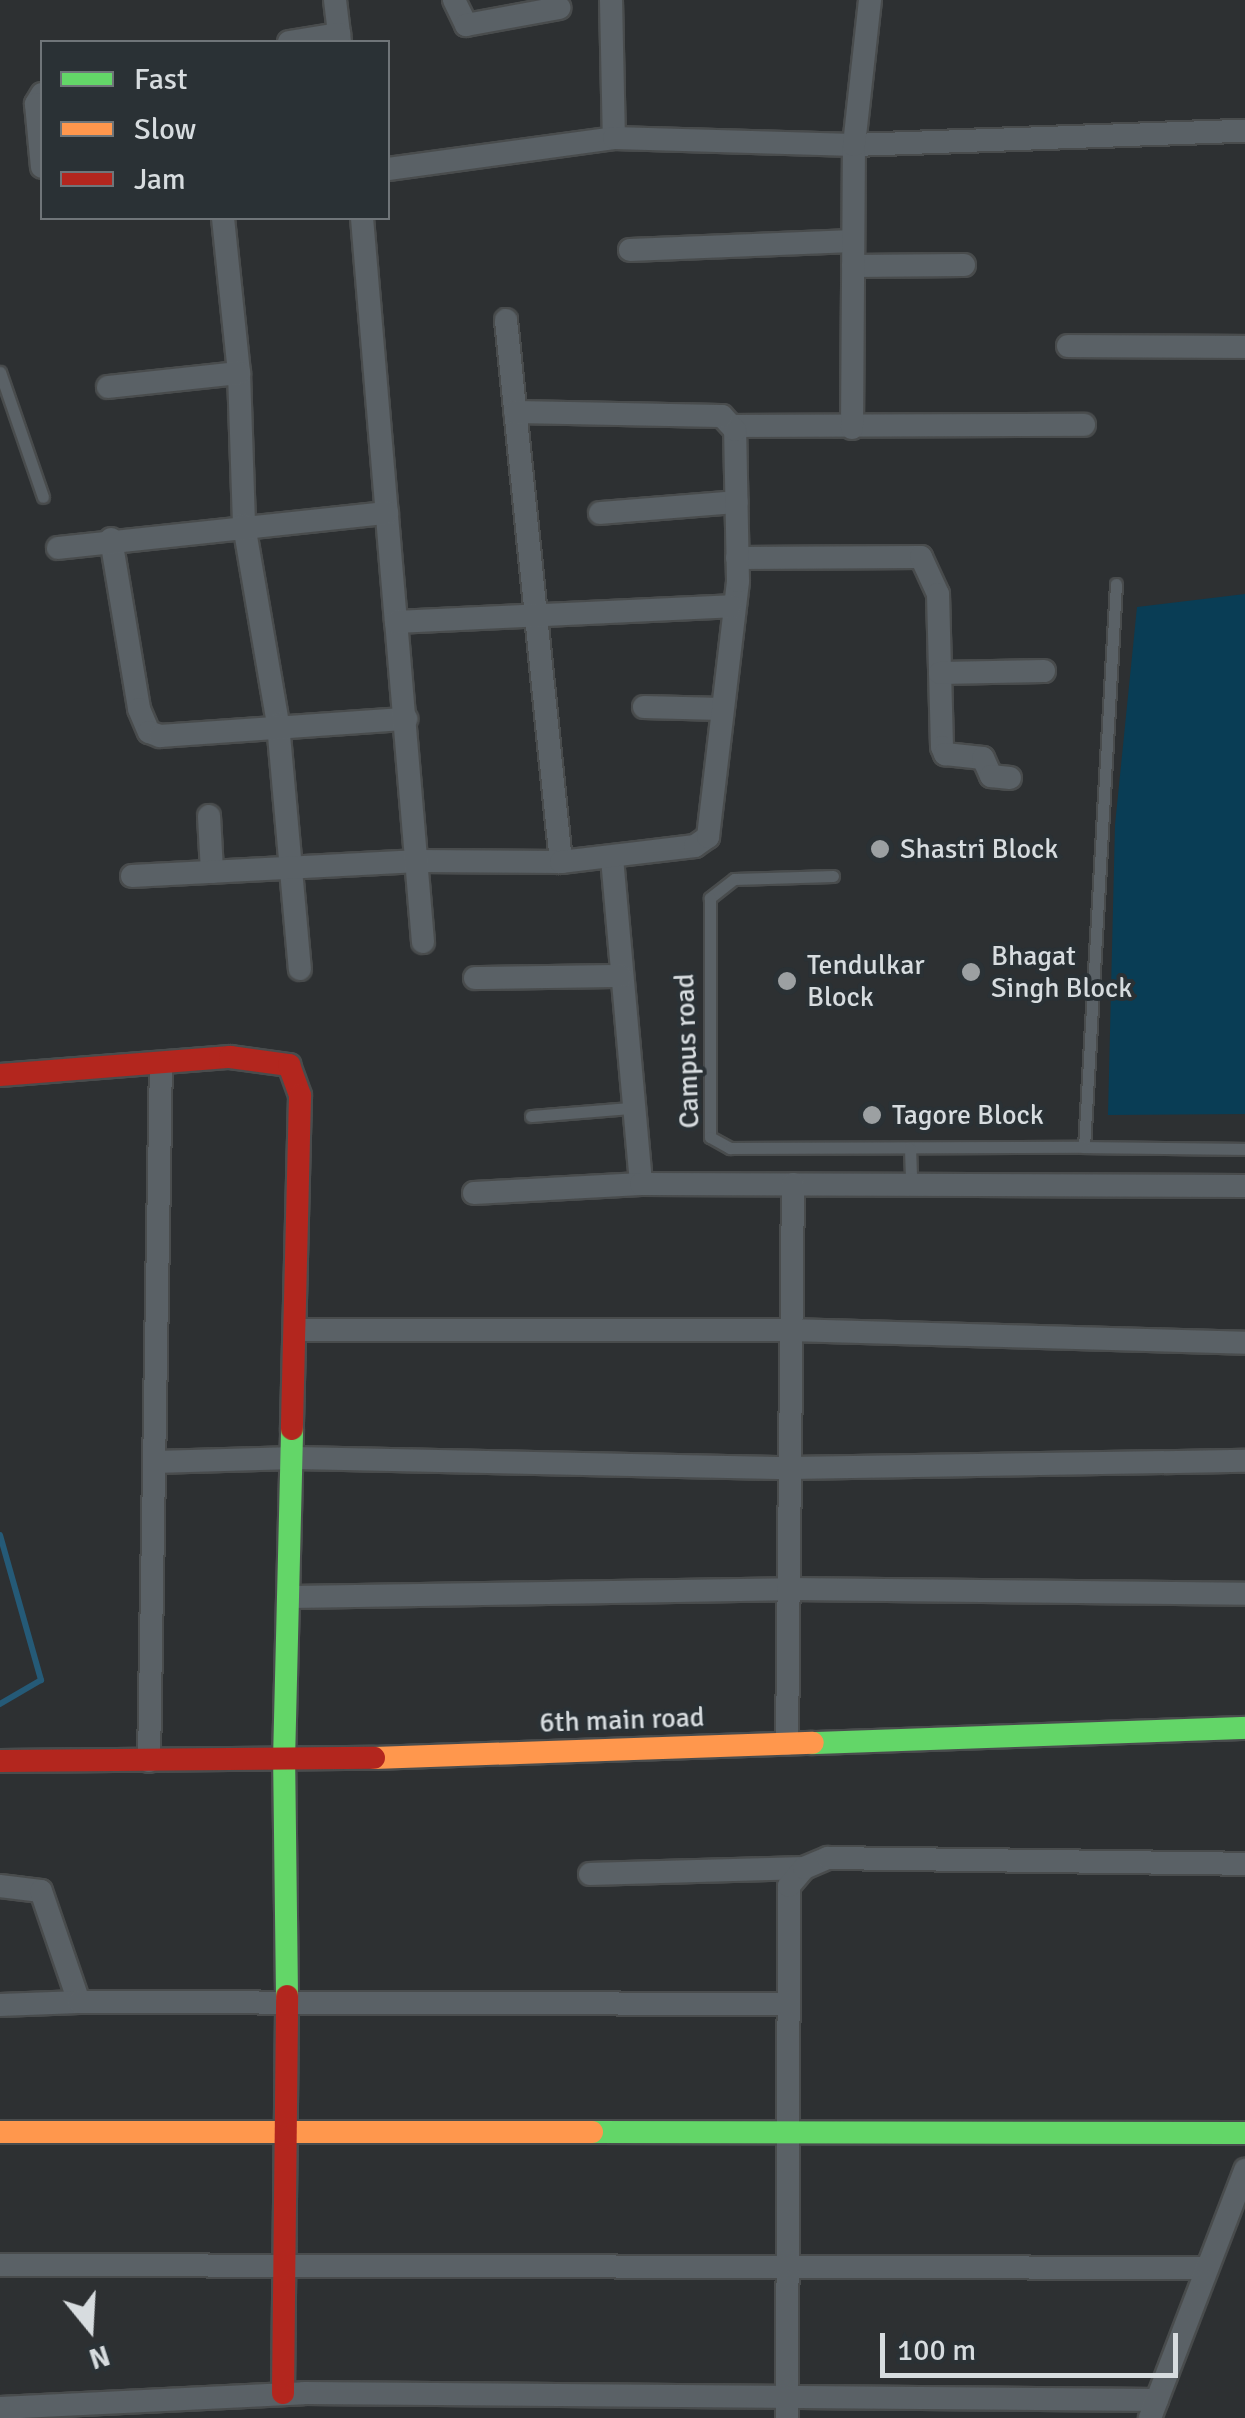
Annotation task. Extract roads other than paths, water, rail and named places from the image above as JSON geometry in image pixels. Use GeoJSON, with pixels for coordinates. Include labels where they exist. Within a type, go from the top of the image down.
{"type":"FeatureCollection","features":[{"type":"Feature","properties":{"kind":"street"},"geometry":{"type":"LineString","coordinates":[[314,40],[340,38],[334,0]]}},
{"type":"Feature","properties":{"kind":"street"},"geometry":{"type":"LineString","coordinates":[[454,0],[466,25],[558,8]]}},
{"type":"Feature","properties":{"kind":"street"},"geometry":{"type":"LineString","coordinates":[[611,0],[614,138]]}},
{"type":"Feature","properties":{"kind":"street"},"geometry":{"type":"LineString","coordinates":[[852,428],[854,145],[870,0]]}},
{"type":"Feature","properties":{"kind":"street"},"geometry":{"type":"LineString","coordinates":[[40,97],[36,104],[40,146]]}},
{"type":"Feature","properties":{"kind":"street"},"geometry":{"type":"LineString","coordinates":[[390,169],[614,138],[854,145],[1245,131]]}},
{"type":"Feature","properties":{"kind":"street"},"geometry":{"type":"LineString","coordinates":[[222,220],[239,372],[244,526],[278,724],[300,970]]}},
{"type":"Feature","properties":{"kind":"street"},"geometry":{"type":"LineString","coordinates":[[362,220],[423,942]]}},
{"type":"Feature","properties":{"kind":"street"},"geometry":{"type":"LineString","coordinates":[[630,250],[853,242]]}},
{"type":"Feature","properties":{"kind":"street"},"geometry":{"type":"LineString","coordinates":[[853,266],[964,265]]}},
{"type":"Feature","properties":{"kind":"street"},"geometry":{"type":"LineString","coordinates":[[506,320],[561,862]]}},
{"type":"Feature","properties":{"kind":"street"},"geometry":{"type":"LineString","coordinates":[[1068,346],[1245,347]]}},
{"type":"Feature","properties":{"kind":"street"},"geometry":{"type":"LineString","coordinates":[[108,387],[239,372]]}},
{"type":"Feature","properties":{"kind":"street"},"geometry":{"type":"LineString","coordinates":[[132,876],[419,861],[561,862],[696,846],[708,837],[737,558],[732,426],[722,416],[633,410],[515,412]]}},
{"type":"Feature","properties":{"kind":"street"},"geometry":{"type":"LineString","coordinates":[[732,426],[1084,425]]}},
{"type":"Feature","properties":{"kind":"street"},"geometry":{"type":"LineString","coordinates":[[600,513],[737,502]]}},
{"type":"Feature","properties":{"kind":"street"},"geometry":{"type":"LineString","coordinates":[[58,548],[112,539],[387,512]]}},
{"type":"Feature","properties":{"kind":"street"},"geometry":{"type":"LineString","coordinates":[[112,539],[139,708],[149,732],[187,735],[278,724],[406,719]]}},
{"type":"Feature","properties":{"kind":"street"},"geometry":{"type":"LineString","coordinates":[[737,558],[922,557],[938,594],[945,754],[983,758],[990,776],[1010,778]]}},
{"type":"Feature","properties":{"kind":"street"},"geometry":{"type":"LineString","coordinates":[[396,622],[534,619],[731,606]]}},
{"type":"Feature","properties":{"kind":"street"},"geometry":{"type":"LineString","coordinates":[[940,673],[1044,670]]}},
{"type":"Feature","properties":{"kind":"street"},"geometry":{"type":"LineString","coordinates":[[644,707],[722,708]]}},
{"type":"Feature","properties":{"kind":"street"},"geometry":{"type":"LineString","coordinates":[[209,816],[212,872]]}},
{"type":"Feature","properties":{"kind":"street"},"geometry":{"type":"LineString","coordinates":[[612,858],[631,1108],[641,1184]]}},
{"type":"Feature","properties":{"kind":"street"},"geometry":{"type":"LineString","coordinates":[[475,978],[621,976]]}},
{"type":"Feature","properties":{"kind":"street"},"geometry":{"type":"LineString","coordinates":[[0,1075],[230,1058],[289,1065],[300,1096],[299,1330],[284,1761],[289,2129],[283,2394]]}},
{"type":"Feature","properties":{"kind":"street"},"geometry":{"type":"LineString","coordinates":[[149,1761],[161,1063]]}},
{"type":"Feature","properties":{"kind":"street"},"geometry":{"type":"LineString","coordinates":[[474,1193],[641,1184],[1245,1186]]}},
{"type":"Feature","properties":{"kind":"street"},"geometry":{"type":"LineString","coordinates":[[787,1744],[793,1184]]}},
{"type":"Feature","properties":{"kind":"street"},"geometry":{"type":"LineString","coordinates":[[299,1330],[791,1330],[1245,1343]]}},
{"type":"Feature","properties":{"kind":"street"},"geometry":{"type":"LineString","coordinates":[[156,1462],[294,1458],[790,1468],[1245,1461]]}},
{"type":"Feature","properties":{"kind":"street"},"geometry":{"type":"LineString","coordinates":[[292,1597],[788,1589],[1245,1594]]}},
{"type":"Feature","properties":{"kind":"street","name":"6th main road"},"geometry":{"type":"LineString","coordinates":[[0,1762],[284,1761],[1245,1728]]}},
{"type":"Feature","properties":{"kind":"street"},"geometry":{"type":"LineString","coordinates":[[590,1874],[804,1868],[828,1858],[1245,1864]]}},
{"type":"Feature","properties":{"kind":"street"},"geometry":{"type":"LineString","coordinates":[[787,2408],[789,1886],[804,1868]]}},
{"type":"Feature","properties":{"kind":"street"},"geometry":{"type":"LineString","coordinates":[[0,1886],[41,1890],[80,2002]]}},
{"type":"Feature","properties":{"kind":"street"},"geometry":{"type":"LineString","coordinates":[[0,2005],[788,2004]]}},
{"type":"Feature","properties":{"kind":"street"},"geometry":{"type":"LineString","coordinates":[[0,2132],[289,2129],[1245,2132]]}},
{"type":"Feature","properties":{"kind":"street"},"geometry":{"type":"LineString","coordinates":[[0,2408],[283,2394],[787,2408],[1154,2409],[1245,2170]]}},
{"type":"Feature","properties":{"kind":"street"},"geometry":{"type":"LineString","coordinates":[[0,2266],[1206,2268]]}},
{"type":"Feature","properties":{"kind":"lane"},"geometry":{"type":"LineString","coordinates":[[0,372],[43,498]]}},
{"type":"Feature","properties":{"kind":"lane"},"geometry":{"type":"LineString","coordinates":[[1084,1147],[1116,584]]}},
{"type":"Feature","properties":{"kind":"lane","name":"Campus road"},"geometry":{"type":"LineString","coordinates":[[833,876],[734,879],[710,898],[710,1137],[730,1148],[1245,1149]]}},
{"type":"Feature","properties":{"kind":"lane"},"geometry":{"type":"LineString","coordinates":[[531,1116],[631,1108]]}},
{"type":"Feature","properties":{"kind":"lane"},"geometry":{"type":"LineString","coordinates":[[910,1148],[911,1184]]}},
{"type":"Feature","properties":{"kind":"waterway"},"geometry":{"type":"LineString","coordinates":[[0,1535],[41,1680],[0,1704]]}},
{"type":"Feature","properties":{"kind":"place","name":"Shastri Block"},"geometry":{"type":"Point","coordinates":[880,849]}},
{"type":"Feature","properties":{"kind":"place","name":"Bhagat Singh Block"},"geometry":{"type":"Point","coordinates":[971,972]}},
{"type":"Feature","properties":{"kind":"place","name":"Tendulkar Block"},"geometry":{"type":"Point","coordinates":[787,981]}},
{"type":"Feature","properties":{"kind":"place","name":"Tagore Block"},"geometry":{"type":"Point","coordinates":[872,1115]}}]}
